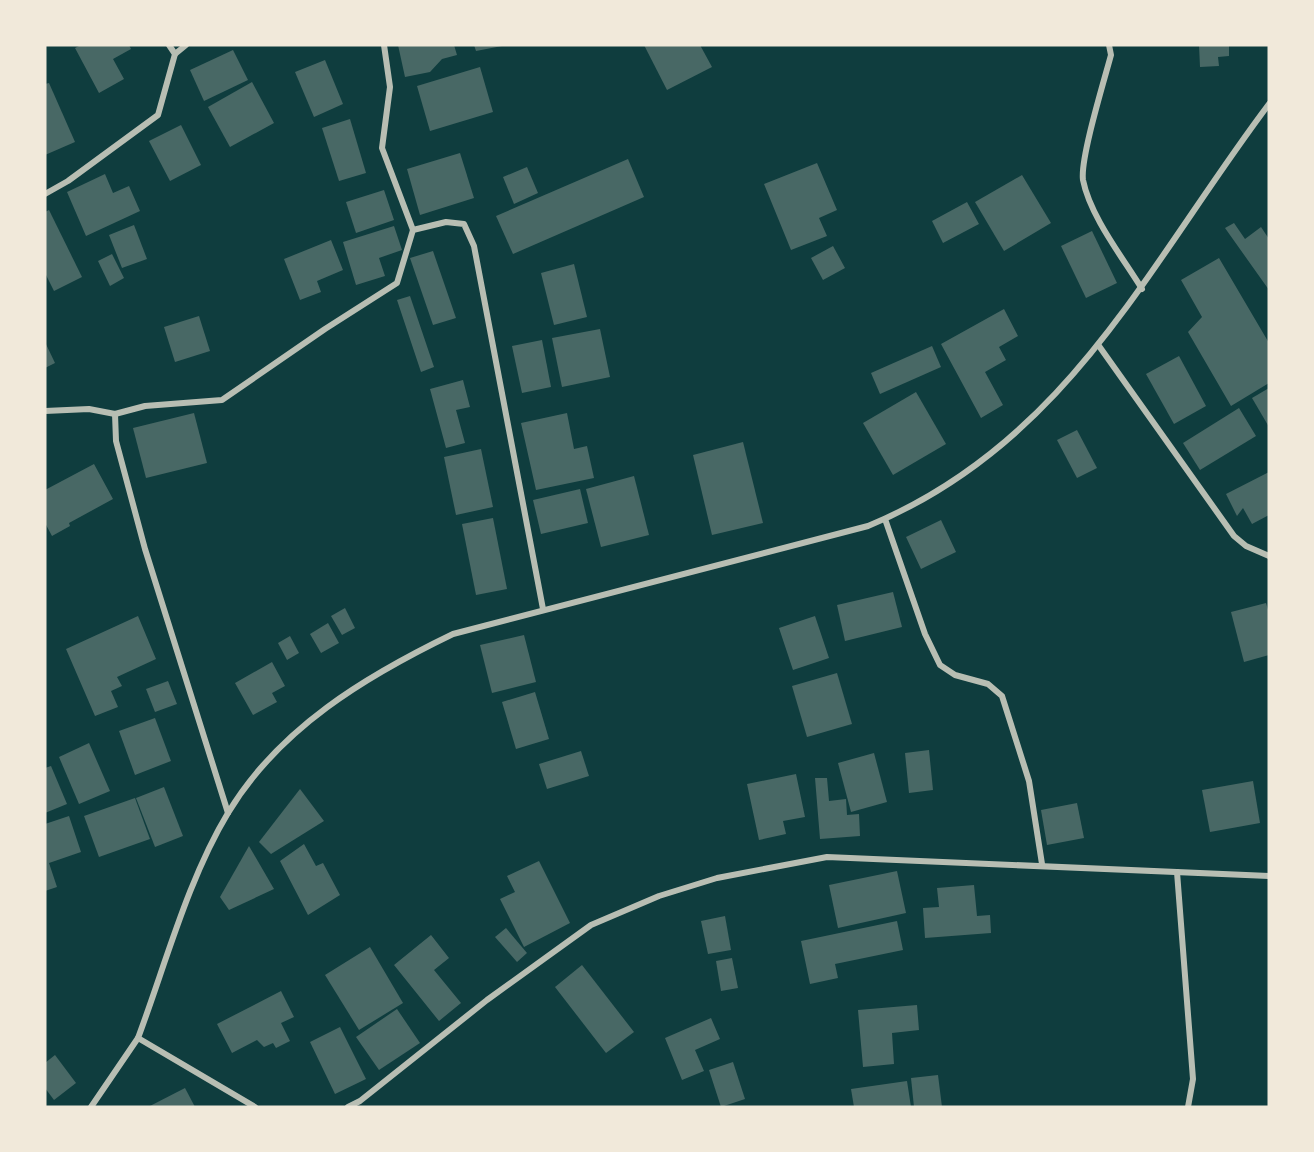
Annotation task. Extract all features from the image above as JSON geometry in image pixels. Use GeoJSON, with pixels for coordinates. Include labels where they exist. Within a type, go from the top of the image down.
{"type":"FeatureCollection","features":[{"type":"Feature","properties":{"kind":"street"},"geometry":{"type":"LineString","coordinates":[[169,45],[175,54]]}},
{"type":"Feature","properties":{"kind":"street"},"geometry":{"type":"LineString","coordinates":[[45,194],[68,181],[158,115],[175,54],[186,45]]}},
{"type":"Feature","properties":{"kind":"street"},"geometry":{"type":"LineString","coordinates":[[45,411],[89,409],[115,414],[145,406],[222,400],[397,283],[413,230],[382,148],[390,87],[384,45]]}},
{"type":"Feature","properties":{"kind":"street"},"geometry":{"type":"LineString","coordinates":[[1109,45],[1111,55],[1085,160],[1083,179],[1093,207],[1142,289]]}},
{"type":"Feature","properties":{"kind":"street"},"geometry":{"type":"LineString","coordinates":[[91,1107],[138,1038],[199,871],[228,813],[274,753],[334,700],[393,663],[453,634],[543,609],[777,551],[885,519],[945,488],[982,461],[1053,399],[1099,346],[1142,289],[1218,172],[1269,104]]}},
{"type":"Feature","properties":{"kind":"street"},"geometry":{"type":"LineString","coordinates":[[413,230],[446,222],[464,224],[474,246],[543,609]]}},
{"type":"Feature","properties":{"kind":"street"},"geometry":{"type":"LineString","coordinates":[[1099,346],[1234,536],[1246,546],[1269,556]]}},
{"type":"Feature","properties":{"kind":"street"},"geometry":{"type":"LineString","coordinates":[[115,414],[116,441],[145,549],[228,813]]}},
{"type":"Feature","properties":{"kind":"street"},"geometry":{"type":"LineString","coordinates":[[885,519],[926,634],[940,665],[955,675],[988,684],[1002,696],[1029,781],[1042,864]]}},
{"type":"Feature","properties":{"kind":"street"},"geometry":{"type":"LineString","coordinates":[[348,1107],[360,1101],[487,1000],[591,925],[659,896],[717,878],[827,857],[1042,864],[1269,876]]}},
{"type":"Feature","properties":{"kind":"street"},"geometry":{"type":"LineString","coordinates":[[1177,872],[1193,1079],[1188,1107]]}},
{"type":"Feature","properties":{"kind":"street"},"geometry":{"type":"LineString","coordinates":[[138,1038],[255,1107]]}},
{"type":"Feature","properties":{"kind":"building"},"geometry":{"type":"Polygon","coordinates":[[[81,45],[129,45],[131,49],[113,59],[124,79],[99,93],[75,48],[81,45]]]}},
{"type":"Feature","properties":{"kind":"building"},"geometry":{"type":"Polygon","coordinates":[[[398,45],[454,45],[457,55],[442,59],[430,72],[405,77],[398,45]]]}},
{"type":"Feature","properties":{"kind":"building"},"geometry":{"type":"Polygon","coordinates":[[[474,45],[502,45],[502,46],[476,51],[474,45]]]}},
{"type":"Feature","properties":{"kind":"building"},"geometry":{"type":"Polygon","coordinates":[[[644,45],[700,45],[712,67],[667,90],[644,45]]]}},
{"type":"Feature","properties":{"kind":"building"},"geometry":{"type":"Polygon","coordinates":[[[1199,45],[1229,45],[1229,56],[1218,57],[1219,66],[1200,67],[1199,45]]]}},
{"type":"Feature","properties":{"kind":"building"},"geometry":{"type":"Polygon","coordinates":[[[233,50],[248,80],[204,101],[190,70],[233,50]]]}},
{"type":"Feature","properties":{"kind":"building"},"geometry":{"type":"Polygon","coordinates":[[[325,60],[343,104],[314,117],[295,72],[325,60]]]}},
{"type":"Feature","properties":{"kind":"building"},"geometry":{"type":"Polygon","coordinates":[[[480,67],[493,112],[430,131],[417,86],[480,67]]]}},
{"type":"Feature","properties":{"kind":"building"},"geometry":{"type":"Polygon","coordinates":[[[252,82],[274,123],[230,147],[208,107],[252,82]]]}},
{"type":"Feature","properties":{"kind":"building"},"geometry":{"type":"Polygon","coordinates":[[[49,83],[75,142],[45,155],[45,84],[49,83]]]}},
{"type":"Feature","properties":{"kind":"building"},"geometry":{"type":"Polygon","coordinates":[[[350,119],[366,173],[339,181],[322,128],[350,119]]]}},
{"type":"Feature","properties":{"kind":"building"},"geometry":{"type":"Polygon","coordinates":[[[181,125],[201,165],[170,181],[149,141],[181,125]]]}},
{"type":"Feature","properties":{"kind":"building"},"geometry":{"type":"Polygon","coordinates":[[[460,153],[474,198],[420,215],[407,169],[460,153]]]}},
{"type":"Feature","properties":{"kind":"building"},"geometry":{"type":"Polygon","coordinates":[[[628,159],[644,197],[513,254],[496,216],[628,159]]]}},
{"type":"Feature","properties":{"kind":"building"},"geometry":{"type":"Polygon","coordinates":[[[817,163],[837,210],[819,218],[827,236],[791,250],[764,184],[817,163]]]}},
{"type":"Feature","properties":{"kind":"building"},"geometry":{"type":"Polygon","coordinates":[[[527,167],[538,193],[514,204],[503,177],[527,167]]]}},
{"type":"Feature","properties":{"kind":"building"},"geometry":{"type":"Polygon","coordinates":[[[105,174],[113,193],[129,186],[140,211],[86,236],[67,192],[105,174]]]}},
{"type":"Feature","properties":{"kind":"building"},"geometry":{"type":"Polygon","coordinates":[[[1022,175],[1051,223],[1004,251],[975,202],[1022,175]]]}},
{"type":"Feature","properties":{"kind":"building"},"geometry":{"type":"Polygon","coordinates":[[[384,190],[394,220],[356,233],[346,202],[384,190]]]}},
{"type":"Feature","properties":{"kind":"building"},"geometry":{"type":"Polygon","coordinates":[[[967,202],[979,224],[943,243],[932,221],[967,202]]]}},
{"type":"Feature","properties":{"kind":"building"},"geometry":{"type":"Polygon","coordinates":[[[49,210],[82,277],[54,291],[45,273],[45,212],[49,210]]]}},
{"type":"Feature","properties":{"kind":"building"},"geometry":{"type":"Polygon","coordinates":[[[1234,223],[1245,239],[1261,227],[1269,239],[1269,290],[1225,228],[1234,223]]]}},
{"type":"Feature","properties":{"kind":"building"},"geometry":{"type":"Polygon","coordinates":[[[134,225],[147,259],[122,268],[109,235],[134,225]]]}},
{"type":"Feature","properties":{"kind":"building"},"geometry":{"type":"Polygon","coordinates":[[[394,226],[402,250],[379,258],[385,276],[356,285],[343,242],[394,226]]]}},
{"type":"Feature","properties":{"kind":"building"},"geometry":{"type":"Polygon","coordinates":[[[1092,231],[1117,283],[1086,298],[1061,246],[1092,231]]]}},
{"type":"Feature","properties":{"kind":"building"},"geometry":{"type":"Polygon","coordinates":[[[331,240],[343,270],[317,281],[321,292],[300,300],[284,259],[331,240]]]}},
{"type":"Feature","properties":{"kind":"building"},"geometry":{"type":"Polygon","coordinates":[[[833,246],[845,268],[823,280],[811,258],[833,246]]]}},
{"type":"Feature","properties":{"kind":"building"},"geometry":{"type":"Polygon","coordinates":[[[433,251],[456,318],[433,325],[410,258],[433,251]]]}},
{"type":"Feature","properties":{"kind":"building"},"geometry":{"type":"Polygon","coordinates":[[[112,254],[124,278],[110,286],[98,261],[112,254]]]}},
{"type":"Feature","properties":{"kind":"building"},"geometry":{"type":"Polygon","coordinates":[[[1219,258],[1269,343],[1269,383],[1231,406],[1188,332],[1202,317],[1181,280],[1219,258]]]}},
{"type":"Feature","properties":{"kind":"building"},"geometry":{"type":"Polygon","coordinates":[[[574,264],[587,317],[554,325],[541,273],[574,264]]]}},
{"type":"Feature","properties":{"kind":"building"},"geometry":{"type":"Polygon","coordinates":[[[410,296],[434,367],[421,372],[397,300],[410,296]]]}},
{"type":"Feature","properties":{"kind":"building"},"geometry":{"type":"Polygon","coordinates":[[[1004,309],[1018,336],[999,347],[1006,360],[985,372],[1003,405],[981,418],[941,344],[1004,309]]]}},
{"type":"Feature","properties":{"kind":"building"},"geometry":{"type":"Polygon","coordinates":[[[199,316],[210,351],[175,362],[164,327],[199,316]]]}},
{"type":"Feature","properties":{"kind":"building"},"geometry":{"type":"Polygon","coordinates":[[[600,329],[610,377],[562,387],[552,338],[600,329]]]}},
{"type":"Feature","properties":{"kind":"building"},"geometry":{"type":"Polygon","coordinates":[[[542,340],[551,387],[522,393],[512,346],[542,340]]]}},
{"type":"Feature","properties":{"kind":"building"},"geometry":{"type":"Polygon","coordinates":[[[45,342],[55,363],[45,368],[45,342]]]}},
{"type":"Feature","properties":{"kind":"building"},"geometry":{"type":"Polygon","coordinates":[[[932,346],[941,367],[880,394],[871,373],[932,346]]]}},
{"type":"Feature","properties":{"kind":"building"},"geometry":{"type":"Polygon","coordinates":[[[1179,356],[1206,406],[1174,424],[1146,374],[1179,356]]]}},
{"type":"Feature","properties":{"kind":"building"},"geometry":{"type":"Polygon","coordinates":[[[463,380],[470,407],[456,410],[465,443],[446,448],[430,389],[463,380]]]}},
{"type":"Feature","properties":{"kind":"building"},"geometry":{"type":"Polygon","coordinates":[[[1269,388],[1269,427],[1252,398],[1269,388]]]}},
{"type":"Feature","properties":{"kind":"building"},"geometry":{"type":"Polygon","coordinates":[[[916,392],[946,444],[893,475],[863,423],[916,392]]]}},
{"type":"Feature","properties":{"kind":"building"},"geometry":{"type":"Polygon","coordinates":[[[1239,408],[1256,436],[1200,470],[1183,443],[1239,408]]]}},
{"type":"Feature","properties":{"kind":"building"},"geometry":{"type":"Polygon","coordinates":[[[194,413],[207,463],[146,478],[133,428],[194,413]]]}},
{"type":"Feature","properties":{"kind":"building"},"geometry":{"type":"Polygon","coordinates":[[[567,413],[574,449],[587,446],[594,478],[536,490],[521,423],[567,413]]]}},
{"type":"Feature","properties":{"kind":"building"},"geometry":{"type":"Polygon","coordinates":[[[1077,430],[1097,468],[1077,478],[1057,440],[1077,430]]]}},
{"type":"Feature","properties":{"kind":"building"},"geometry":{"type":"Polygon","coordinates":[[[743,442],[763,523],[712,535],[693,455],[743,442]]]}},
{"type":"Feature","properties":{"kind":"building"},"geometry":{"type":"Polygon","coordinates":[[[481,449],[493,507],[456,515],[444,457],[481,449]]]}},
{"type":"Feature","properties":{"kind":"building"},"geometry":{"type":"Polygon","coordinates":[[[94,464],[113,499],[69,523],[70,526],[52,536],[45,523],[45,490],[94,464]]]}},
{"type":"Feature","properties":{"kind":"building"},"geometry":{"type":"Polygon","coordinates":[[[1269,472],[1269,515],[1252,524],[1243,508],[1237,516],[1226,494],[1269,472]]]}},
{"type":"Feature","properties":{"kind":"building"},"geometry":{"type":"Polygon","coordinates":[[[634,476],[649,535],[601,547],[586,489],[634,476]]]}},
{"type":"Feature","properties":{"kind":"building"},"geometry":{"type":"Polygon","coordinates":[[[580,489],[588,523],[541,534],[533,500],[580,489]]]}},
{"type":"Feature","properties":{"kind":"building"},"geometry":{"type":"Polygon","coordinates":[[[493,518],[507,589],[476,595],[462,524],[493,518]]]}},
{"type":"Feature","properties":{"kind":"building"},"geometry":{"type":"Polygon","coordinates":[[[941,520],[956,552],[921,569],[906,537],[941,520]]]}},
{"type":"Feature","properties":{"kind":"building"},"geometry":{"type":"Polygon","coordinates":[[[893,592],[902,627],[845,641],[837,605],[893,592]]]}},
{"type":"Feature","properties":{"kind":"building"},"geometry":{"type":"Polygon","coordinates":[[[1266,603],[1269,613],[1269,655],[1244,662],[1231,612],[1266,603]]]}},
{"type":"Feature","properties":{"kind":"building"},"geometry":{"type":"Polygon","coordinates":[[[345,608],[355,628],[342,635],[331,616],[345,608]]]}},
{"type":"Feature","properties":{"kind":"building"},"geometry":{"type":"Polygon","coordinates":[[[138,616],[156,659],[117,677],[122,686],[111,691],[118,707],[95,716],[66,649],[138,616]]]}},
{"type":"Feature","properties":{"kind":"building"},"geometry":{"type":"Polygon","coordinates":[[[815,616],[829,658],[793,670],[779,628],[815,616]]]}},
{"type":"Feature","properties":{"kind":"building"},"geometry":{"type":"Polygon","coordinates":[[[328,623],[339,643],[321,653],[310,634],[328,623]]]}},
{"type":"Feature","properties":{"kind":"building"},"geometry":{"type":"Polygon","coordinates":[[[524,635],[536,682],[492,693],[480,645],[524,635]]]}},
{"type":"Feature","properties":{"kind":"building"},"geometry":{"type":"Polygon","coordinates":[[[290,636],[299,653],[287,660],[278,643],[290,636]]]}},
{"type":"Feature","properties":{"kind":"building"},"geometry":{"type":"Polygon","coordinates":[[[272,662],[285,686],[272,693],[277,702],[253,715],[235,683],[272,662]]]}},
{"type":"Feature","properties":{"kind":"building"},"geometry":{"type":"Polygon","coordinates":[[[837,673],[852,724],[807,737],[792,686],[837,673]]]}},
{"type":"Feature","properties":{"kind":"building"},"geometry":{"type":"Polygon","coordinates":[[[168,681],[177,704],[155,712],[146,689],[168,681]]]}},
{"type":"Feature","properties":{"kind":"building"},"geometry":{"type":"Polygon","coordinates":[[[535,692],[549,739],[516,749],[502,702],[535,692]]]}},
{"type":"Feature","properties":{"kind":"building"},"geometry":{"type":"Polygon","coordinates":[[[155,718],[171,761],[135,775],[119,731],[155,718]]]}},
{"type":"Feature","properties":{"kind":"building"},"geometry":{"type":"Polygon","coordinates":[[[89,743],[110,791],[79,804],[59,757],[89,743]]]}},
{"type":"Feature","properties":{"kind":"building"},"geometry":{"type":"Polygon","coordinates":[[[929,750],[933,790],[909,793],[905,753],[929,750]]]}},
{"type":"Feature","properties":{"kind":"building"},"geometry":{"type":"Polygon","coordinates":[[[581,751],[589,776],[547,789],[539,764],[581,751]]]}},
{"type":"Feature","properties":{"kind":"building"},"geometry":{"type":"Polygon","coordinates":[[[874,753],[887,802],[851,812],[838,763],[874,753]]]}},
{"type":"Feature","properties":{"kind":"building"},"geometry":{"type":"Polygon","coordinates":[[[51,766],[67,804],[45,813],[45,768],[51,766]]]}},
{"type":"Feature","properties":{"kind":"building"},"geometry":{"type":"Polygon","coordinates":[[[796,774],[805,817],[783,821],[786,834],[759,840],[747,784],[796,774]]]}},
{"type":"Feature","properties":{"kind":"building"},"geometry":{"type":"Polygon","coordinates":[[[815,778],[827,778],[829,801],[846,799],[847,815],[859,814],[860,836],[820,839],[815,778]]]}},
{"type":"Feature","properties":{"kind":"building"},"geometry":{"type":"Polygon","coordinates":[[[1253,781],[1260,823],[1210,832],[1202,790],[1253,781]]]}},
{"type":"Feature","properties":{"kind":"building"},"geometry":{"type":"Polygon","coordinates":[[[164,787],[183,836],[155,847],[136,798],[164,787]]]}},
{"type":"Feature","properties":{"kind":"building"},"geometry":{"type":"Polygon","coordinates":[[[300,789],[324,821],[271,854],[259,842],[300,789]]]}},
{"type":"Feature","properties":{"kind":"building"},"geometry":{"type":"Polygon","coordinates":[[[135,798],[150,839],[99,857],[84,816],[135,798]]]}},
{"type":"Feature","properties":{"kind":"building"},"geometry":{"type":"Polygon","coordinates":[[[1077,803],[1084,838],[1047,845],[1041,810],[1077,803]]]}},
{"type":"Feature","properties":{"kind":"building"},"geometry":{"type":"Polygon","coordinates":[[[69,816],[81,852],[49,863],[57,887],[45,891],[45,824],[69,816]]]}},
{"type":"Feature","properties":{"kind":"building"},"geometry":{"type":"Polygon","coordinates":[[[304,844],[316,866],[323,863],[340,895],[308,915],[280,861],[304,844]]]}},
{"type":"Feature","properties":{"kind":"building"},"geometry":{"type":"Polygon","coordinates":[[[249,846],[274,889],[229,910],[220,897],[249,846]]]}},
{"type":"Feature","properties":{"kind":"building"},"geometry":{"type":"Polygon","coordinates":[[[539,861],[570,923],[524,947],[500,899],[515,892],[507,876],[539,861]]]}},
{"type":"Feature","properties":{"kind":"building"},"geometry":{"type":"Polygon","coordinates":[[[897,871],[906,913],[838,928],[829,885],[897,871]]]}},
{"type":"Feature","properties":{"kind":"building"},"geometry":{"type":"Polygon","coordinates":[[[974,885],[977,916],[990,915],[991,933],[925,938],[923,908],[939,907],[937,888],[974,885]]]}},
{"type":"Feature","properties":{"kind":"building"},"geometry":{"type":"Polygon","coordinates":[[[725,916],[731,950],[708,954],[701,921],[725,916]]]}},
{"type":"Feature","properties":{"kind":"building"},"geometry":{"type":"Polygon","coordinates":[[[897,921],[903,950],[835,964],[838,978],[810,984],[801,941],[897,921]]]}},
{"type":"Feature","properties":{"kind":"building"},"geometry":{"type":"Polygon","coordinates":[[[506,928],[527,953],[517,962],[495,937],[506,928]]]}},
{"type":"Feature","properties":{"kind":"building"},"geometry":{"type":"Polygon","coordinates":[[[431,935],[449,958],[434,970],[461,1003],[439,1021],[394,965],[431,935]]]}},
{"type":"Feature","properties":{"kind":"building"},"geometry":{"type":"Polygon","coordinates":[[[370,947],[403,1003],[359,1030],[325,975],[370,947]]]}},
{"type":"Feature","properties":{"kind":"building"},"geometry":{"type":"Polygon","coordinates":[[[732,958],[738,988],[721,991],[716,961],[732,958]]]}},
{"type":"Feature","properties":{"kind":"building"},"geometry":{"type":"Polygon","coordinates":[[[582,965],[634,1032],[606,1053],[555,987],[582,965]]]}},
{"type":"Feature","properties":{"kind":"building"},"geometry":{"type":"Polygon","coordinates":[[[281,991],[294,1017],[281,1023],[290,1041],[276,1048],[273,1043],[264,1047],[257,1040],[232,1053],[217,1024],[281,991]]]}},
{"type":"Feature","properties":{"kind":"building"},"geometry":{"type":"Polygon","coordinates":[[[917,1005],[919,1030],[892,1033],[894,1064],[863,1067],[858,1010],[917,1005]]]}},
{"type":"Feature","properties":{"kind":"building"},"geometry":{"type":"Polygon","coordinates":[[[397,1009],[420,1043],[379,1070],[356,1037],[397,1009]]]}},
{"type":"Feature","properties":{"kind":"building"},"geometry":{"type":"Polygon","coordinates":[[[711,1018],[720,1039],[695,1050],[704,1071],[682,1080],[665,1038],[711,1018]]]}},
{"type":"Feature","properties":{"kind":"building"},"geometry":{"type":"Polygon","coordinates":[[[340,1027],[366,1079],[335,1094],[310,1042],[340,1027]]]}},
{"type":"Feature","properties":{"kind":"building"},"geometry":{"type":"Polygon","coordinates":[[[55,1055],[76,1083],[54,1100],[45,1088],[45,1063],[55,1055]]]}},
{"type":"Feature","properties":{"kind":"building"},"geometry":{"type":"Polygon","coordinates":[[[733,1062],[745,1099],[721,1107],[709,1070],[733,1062]]]}},
{"type":"Feature","properties":{"kind":"building"},"geometry":{"type":"Polygon","coordinates":[[[938,1075],[942,1107],[914,1107],[911,1078],[938,1075]]]}},
{"type":"Feature","properties":{"kind":"building"},"geometry":{"type":"Polygon","coordinates":[[[907,1081],[911,1107],[854,1107],[851,1089],[907,1081]]]}},
{"type":"Feature","properties":{"kind":"building"},"geometry":{"type":"Polygon","coordinates":[[[185,1088],[195,1107],[148,1107],[185,1088]]]}}]}
